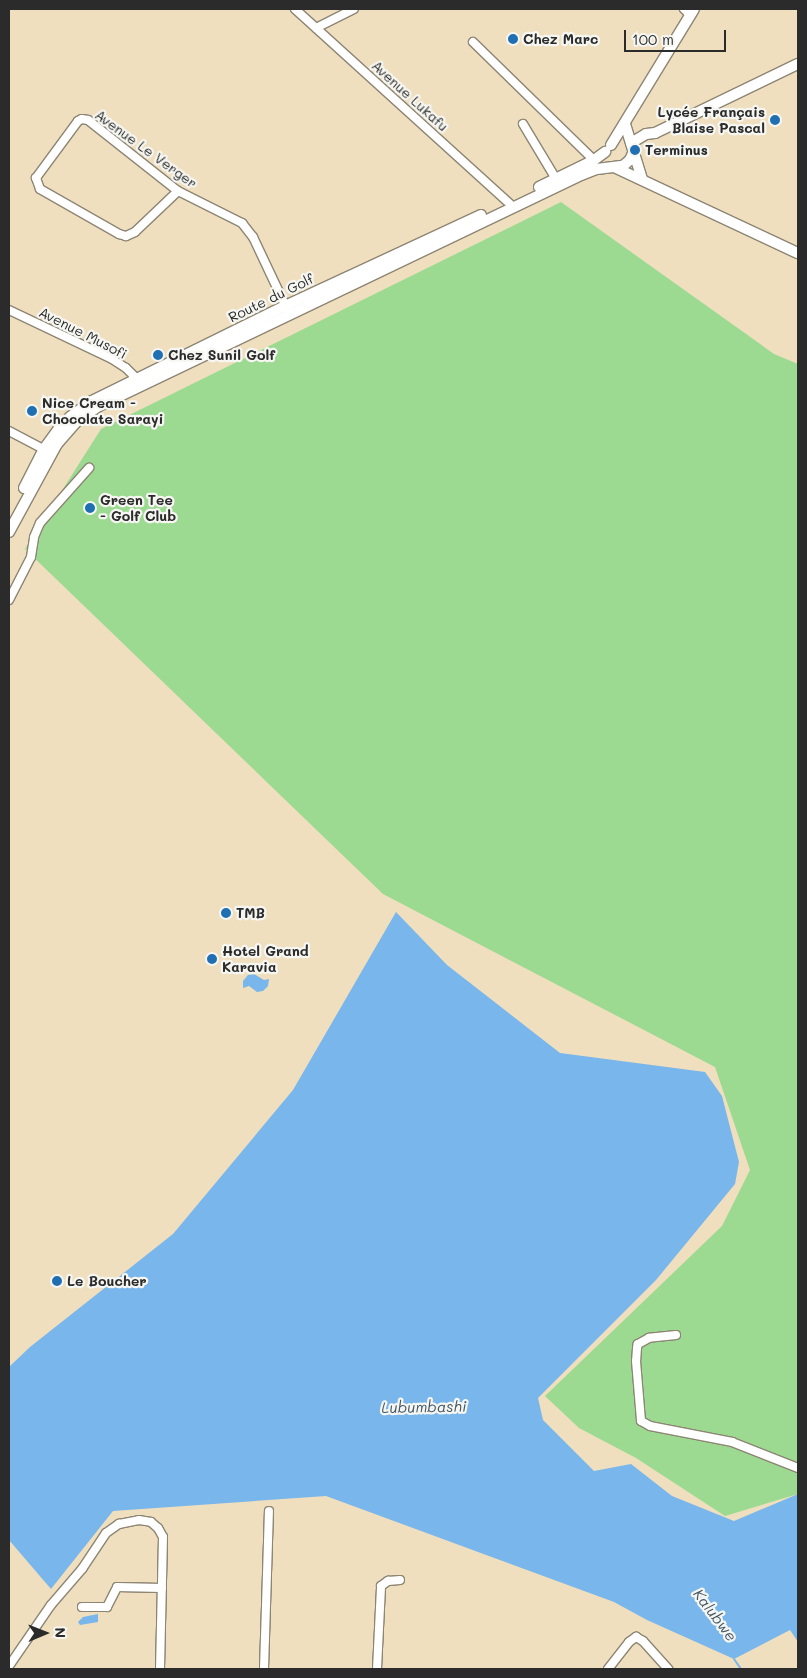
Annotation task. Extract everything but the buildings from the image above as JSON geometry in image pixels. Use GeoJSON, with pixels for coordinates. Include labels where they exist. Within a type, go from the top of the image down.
{"type":"FeatureCollection","features":[{"type":"Feature","properties":{"kind":"main road"},"geometry":{"type":"LineString","coordinates":[[689,11],[625,124],[609,148],[605,161],[612,167],[642,179],[798,253]]}},
{"type":"Feature","properties":{"kind":"main road"},"geometry":{"type":"LineString","coordinates":[[511,204],[581,175],[628,162],[632,147],[646,134],[655,133],[798,64]]}},
{"type":"Feature","properties":{"kind":"main road"},"geometry":{"type":"LineString","coordinates":[[625,124],[642,179]]}},
{"type":"Feature","properties":{"kind":"main road"},"geometry":{"type":"LineString","coordinates":[[609,148],[621,141],[632,147]]}},
{"type":"Feature","properties":{"kind":"main road","name":"Route du Golf"},"geometry":{"type":"LineString","coordinates":[[9,518],[64,423],[84,406],[511,204],[594,160],[609,148]]}},
{"type":"Feature","properties":{"kind":"main road"},"geometry":{"type":"LineString","coordinates":[[9,532],[48,451]]}},
{"type":"Feature","properties":{"kind":"street","name":"Avenue Lukafu"},"geometry":{"type":"LineString","coordinates":[[295,9],[511,204]]}},
{"type":"Feature","properties":{"kind":"street"},"geometry":{"type":"LineString","coordinates":[[316,28],[354,9]]}},
{"type":"Feature","properties":{"kind":"street"},"geometry":{"type":"LineString","coordinates":[[473,42],[594,160]]}},
{"type":"Feature","properties":{"kind":"street","name":"Avenue Le Verger"},"geometry":{"type":"LineString","coordinates":[[178,191],[135,232],[126,236],[119,234],[40,188],[36,184],[36,176],[78,121],[82,119],[88,120],[178,191],[242,223],[247,228],[287,310]]}},
{"type":"Feature","properties":{"kind":"street"},"geometry":{"type":"LineString","coordinates":[[523,124],[556,179]]}},
{"type":"Feature","properties":{"kind":"street","name":"Avenue Musofi"},"geometry":{"type":"LineString","coordinates":[[9,310],[112,359],[139,381]]}},
{"type":"Feature","properties":{"kind":"street"},"geometry":{"type":"LineString","coordinates":[[9,431],[48,451]]}},
{"type":"Feature","properties":{"kind":"street"},"geometry":{"type":"LineString","coordinates":[[9,600],[31,557],[34,537],[40,523],[88,468]]}},
{"type":"Feature","properties":{"kind":"street"},"geometry":{"type":"LineString","coordinates":[[676,1335],[649,1338],[638,1344],[636,1348],[641,1421],[650,1426],[741,1444],[798,1468]]}},
{"type":"Feature","properties":{"kind":"street"},"geometry":{"type":"LineString","coordinates":[[264,1669],[269,1511]]}},
{"type":"Feature","properties":{"kind":"street"},"geometry":{"type":"LineString","coordinates":[[9,1666],[51,1604],[82,1569],[106,1534],[117,1525],[139,1520],[150,1522],[158,1528],[163,1537],[160,1669]]}},
{"type":"Feature","properties":{"kind":"street"},"geometry":{"type":"LineString","coordinates":[[378,1669],[381,1586],[388,1581],[400,1580]]}},
{"type":"Feature","properties":{"kind":"street"},"geometry":{"type":"LineString","coordinates":[[82,1607],[107,1607],[117,1587],[162,1588]]}},
{"type":"Feature","properties":{"kind":"street"},"geometry":{"type":"LineString","coordinates":[[608,1669],[629,1642],[636,1637],[643,1641],[668,1669]]}},
{"type":"Feature","properties":{"kind":"green space"},"geometry":{"type":"Polygon","coordinates":[[[561,202],[774,354],[798,364],[798,1494],[725,1516],[636,1458],[579,1428],[545,1396],[722,1226],[750,1170],[715,1067],[383,894],[25,549],[101,429],[561,202]]]}},
{"type":"Feature","properties":{"kind":"water","name":"Lubumbashi"},"geometry":{"type":"Polygon","coordinates":[[[396,912],[447,965],[560,1053],[705,1072],[722,1096],[739,1162],[735,1184],[656,1280],[538,1398],[543,1420],[594,1471],[631,1464],[672,1496],[734,1521],[798,1494],[798,1642],[790,1630],[734,1659],[647,1620],[614,1602],[326,1496],[113,1511],[51,1589],[9,1540],[9,1367],[30,1347],[173,1234],[293,1090],[396,912]]]}},
{"type":"Feature","properties":{"kind":"water"},"geometry":{"type":"Polygon","coordinates":[[[254,974],[264,980],[269,979],[268,986],[263,991],[257,992],[249,986],[243,988],[243,981],[248,975],[254,974]]]}},
{"type":"Feature","properties":{"kind":"water"},"geometry":{"type":"Polygon","coordinates":[[[98,1614],[98,1622],[80,1625],[78,1622],[83,1617],[98,1614]]]}},
{"type":"Feature","properties":{"kind":"waterway","name":"Kalubwe"},"geometry":{"type":"LineString","coordinates":[[734,1659],[741,1669]]}},
{"type":"Feature","properties":{"kind":"place","name":"Chez Marc"},"geometry":{"type":"Point","coordinates":[513,39]}},
{"type":"Feature","properties":{"kind":"place","name":"Lycée Français Blaise Pascal"},"geometry":{"type":"Point","coordinates":[775,120]}},
{"type":"Feature","properties":{"kind":"place","name":"Terminus"},"geometry":{"type":"Point","coordinates":[635,150]}},
{"type":"Feature","properties":{"kind":"place","name":"Chez Sunil Golf"},"geometry":{"type":"Point","coordinates":[158,355]}},
{"type":"Feature","properties":{"kind":"place","name":"Nice Cream - Chocolate Sarayi"},"geometry":{"type":"Point","coordinates":[32,411]}},
{"type":"Feature","properties":{"kind":"place","name":"Green Tee - Golf Club"},"geometry":{"type":"Point","coordinates":[90,508]}},
{"type":"Feature","properties":{"kind":"place","name":"TMB"},"geometry":{"type":"Point","coordinates":[226,913]}},
{"type":"Feature","properties":{"kind":"place","name":"Hotel Grand Karavia"},"geometry":{"type":"Point","coordinates":[212,959]}},
{"type":"Feature","properties":{"kind":"place","name":"Le Boucher"},"geometry":{"type":"Point","coordinates":[57,1281]}}]}
